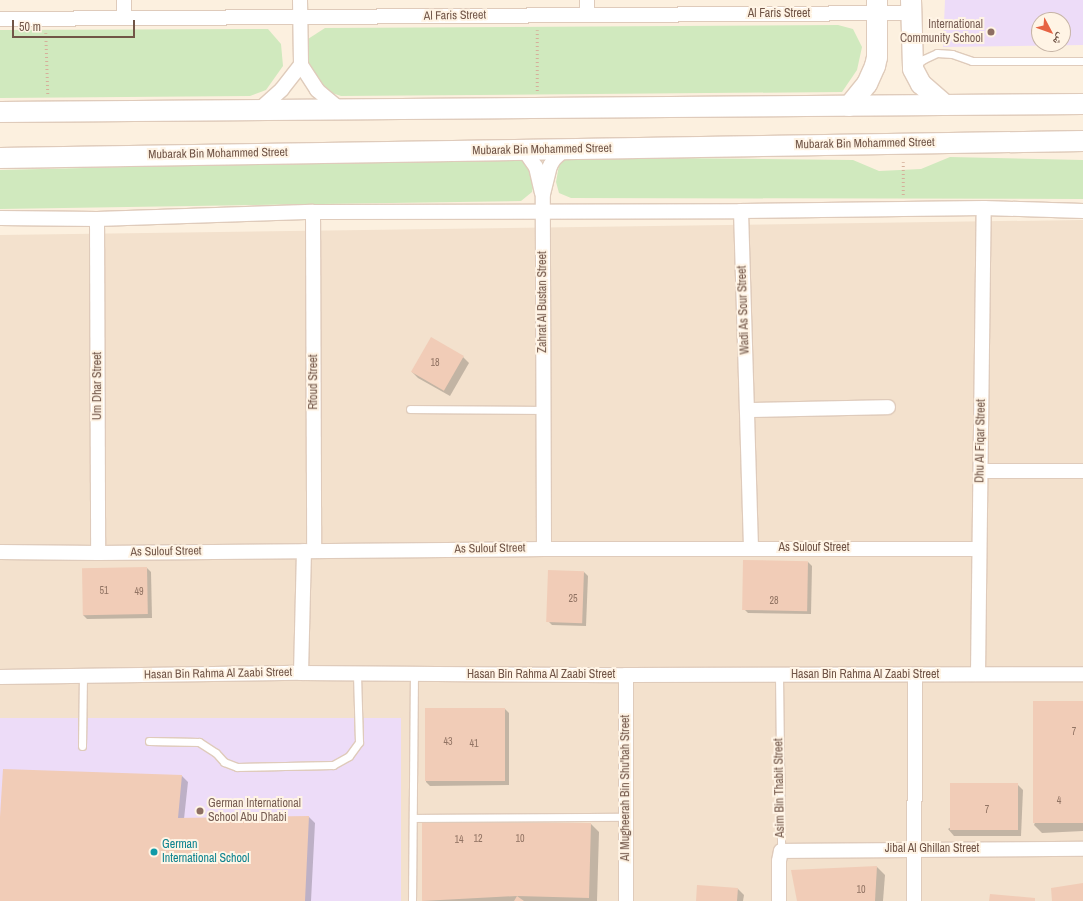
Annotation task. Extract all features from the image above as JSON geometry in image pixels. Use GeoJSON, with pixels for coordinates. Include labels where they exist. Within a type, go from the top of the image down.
{"type":"FeatureCollection","features":[{"type":"Feature","properties":{"kind":"main road"},"geometry":{"type":"LineString","coordinates":[[911,6],[914,68],[921,84],[944,105]]}},
{"type":"Feature","properties":{"kind":"main road"},"geometry":{"type":"LineString","coordinates":[[849,106],[867,84],[875,66],[877,57],[877,7]]}},
{"type":"Feature","properties":{"kind":"main road"},"geometry":{"type":"LineString","coordinates":[[0,112],[1083,104]]}},
{"type":"Feature","properties":{"kind":"main road","name":"Mubarak Bin Mohammed Street"},"geometry":{"type":"LineString","coordinates":[[0,158],[1078,142]]}},
{"type":"Feature","properties":{"kind":"street"},"geometry":{"type":"LineString","coordinates":[[124,0],[124,18]]}},
{"type":"Feature","properties":{"kind":"street"},"geometry":{"type":"LineString","coordinates":[[300,0],[301,65],[317,90],[340,109]]}},
{"type":"Feature","properties":{"kind":"street"},"geometry":{"type":"LineString","coordinates":[[587,0],[587,15]]}},
{"type":"Feature","properties":{"kind":"street","name":"Al Faris Street"},"geometry":{"type":"LineString","coordinates":[[0,19],[587,15],[911,6]]}},
{"type":"Feature","properties":{"kind":"street"},"geometry":{"type":"LineString","coordinates":[[259,110],[282,89],[301,65]]}},
{"type":"Feature","properties":{"kind":"street","name":"Zahrat Al Bustan Street"},"geometry":{"type":"LineString","coordinates":[[524,150],[536,167],[540,188],[543,194]]}},
{"type":"Feature","properties":{"kind":"street","name":"Zahrat Al Bustan Street"},"geometry":{"type":"LineString","coordinates":[[544,549],[543,194],[550,166],[554,159],[564,150]]}},
{"type":"Feature","properties":{"kind":"street"},"geometry":{"type":"LineString","coordinates":[[0,218],[97,219],[313,212],[741,211],[984,208],[1083,211]]}},
{"type":"Feature","properties":{"kind":"street","name":"Dhu Al Fiqar Street"},"geometry":{"type":"LineString","coordinates":[[978,674],[984,208]]}},
{"type":"Feature","properties":{"kind":"street","name":"Wadi As Sour Street"},"geometry":{"type":"LineString","coordinates":[[741,211],[751,548]]}},
{"type":"Feature","properties":{"kind":"street","name":"Rfoud Street"},"geometry":{"type":"LineString","coordinates":[[301,673],[309,551],[313,212]]}},
{"type":"Feature","properties":{"kind":"street","name":"Um Dhar Street"},"geometry":{"type":"LineString","coordinates":[[97,219],[98,553]]}},
{"type":"Feature","properties":{"kind":"street"},"geometry":{"type":"LineString","coordinates":[[747,410],[888,407]]}},
{"type":"Feature","properties":{"kind":"street"},"geometry":{"type":"LineString","coordinates":[[981,471],[1083,471]]}},
{"type":"Feature","properties":{"kind":"street","name":"As Sulouf Street"},"geometry":{"type":"LineString","coordinates":[[0,552],[98,553],[751,548],[979,549]]}},
{"type":"Feature","properties":{"kind":"street","name":"Hasan Bin Rahma Al Zaabi Street"},"geometry":{"type":"LineString","coordinates":[[0,677],[301,673],[626,675],[1083,674]]}},
{"type":"Feature","properties":{"kind":"street","name":"Al Mugheerah Bin Shu'bah Street"},"geometry":{"type":"LineString","coordinates":[[626,675],[626,901]]}},
{"type":"Feature","properties":{"kind":"street"},"geometry":{"type":"LineString","coordinates":[[914,901],[915,675]]}},
{"type":"Feature","properties":{"kind":"street","name":"Jibal Al Ghillan Street"},"geometry":{"type":"LineString","coordinates":[[781,851],[1083,849]]}},
{"type":"Feature","properties":{"kind":"street","name":"Asim Bin Thabit Street"},"geometry":{"type":"LineString","coordinates":[[779,901],[779,861],[781,851]]}},
{"type":"Feature","properties":{"kind":"lane"},"geometry":{"type":"LineString","coordinates":[[914,68],[924,59],[937,53],[952,54],[972,61],[1083,61]]}},
{"type":"Feature","properties":{"kind":"lane"},"geometry":{"type":"LineString","coordinates":[[410,409],[544,410]]}},
{"type":"Feature","properties":{"kind":"lane"},"geometry":{"type":"LineString","coordinates":[[149,741],[199,742],[216,753],[224,762],[237,767],[333,765],[349,756],[359,742],[358,674]]}},
{"type":"Feature","properties":{"kind":"lane"},"geometry":{"type":"LineString","coordinates":[[412,901],[414,674]]}},
{"type":"Feature","properties":{"kind":"lane","name":"Asim Bin Thabit Street"},"geometry":{"type":"LineString","coordinates":[[778,675],[781,851]]}},
{"type":"Feature","properties":{"kind":"lane"},"geometry":{"type":"LineString","coordinates":[[82,746],[83,676]]}},
{"type":"Feature","properties":{"kind":"lane"},"geometry":{"type":"LineString","coordinates":[[413,818],[626,817]]}},
{"type":"Feature","properties":{"kind":"path"},"geometry":{"type":"LineString","coordinates":[[537,15],[537,108]]}},
{"type":"Feature","properties":{"kind":"path"},"geometry":{"type":"LineString","coordinates":[[46,19],[48,111]]}},
{"type":"Feature","properties":{"kind":"path"},"geometry":{"type":"LineString","coordinates":[[903,144],[903,209]]}},
{"type":"Feature","properties":{"kind":"shaded area","name":"International Community School"},"geometry":{"type":"Polygon","coordinates":[[[945,0],[1083,0],[1083,45],[1071,45],[1071,12],[1031,12],[1031,46],[943,47],[945,0]]]}},
{"type":"Feature","properties":{"kind":"shaded area"},"geometry":{"type":"Polygon","coordinates":[[[1083,220],[1083,901],[0,901],[0,235],[1083,220]]]}},
{"type":"Feature","properties":{"kind":"shaded area","name":"German International School Abu Dhabi"},"geometry":{"type":"Polygon","coordinates":[[[0,718],[401,718],[401,901],[0,901],[0,718]]]}},
{"type":"Feature","properties":{"kind":"green space"},"geometry":{"type":"Polygon","coordinates":[[[838,25],[853,29],[862,47],[857,70],[842,92],[341,96],[317,88],[307,61],[308,39],[325,28],[838,25]]]}},
{"type":"Feature","properties":{"kind":"green space"},"geometry":{"type":"Polygon","coordinates":[[[268,29],[281,44],[283,66],[266,90],[250,96],[0,98],[0,30],[268,29]]]}},
{"type":"Feature","properties":{"kind":"green space"},"geometry":{"type":"Polygon","coordinates":[[[567,157],[853,160],[879,171],[921,169],[950,157],[1083,160],[1083,199],[571,198],[559,193],[556,182],[559,165],[567,157]]]}},
{"type":"Feature","properties":{"kind":"green space"},"geometry":{"type":"Polygon","coordinates":[[[522,158],[535,177],[532,192],[521,201],[0,209],[0,170],[522,158]]]}},
{"type":"Feature","properties":{"kind":"building"},"geometry":{"type":"Polygon","coordinates":[[[431,337],[464,356],[444,391],[411,372],[431,337]]]}},
{"type":"Feature","properties":{"kind":"building"},"geometry":{"type":"Polygon","coordinates":[[[743,560],[808,561],[807,611],[742,610],[743,560]]]}},
{"type":"Feature","properties":{"kind":"building"},"geometry":{"type":"Polygon","coordinates":[[[147,567],[148,614],[83,615],[82,568],[147,567]]]}},
{"type":"Feature","properties":{"kind":"building"},"geometry":{"type":"Polygon","coordinates":[[[548,570],[584,571],[582,623],[546,622],[548,570]]]}},
{"type":"Feature","properties":{"kind":"building"},"geometry":{"type":"Polygon","coordinates":[[[1033,701],[1083,701],[1083,823],[1033,823],[1033,701]]]}},
{"type":"Feature","properties":{"kind":"building"},"geometry":{"type":"Polygon","coordinates":[[[425,708],[505,708],[505,781],[425,781],[425,708]]]}},
{"type":"Feature","properties":{"kind":"building","name":"German International School"},"geometry":{"type":"Polygon","coordinates":[[[3,769],[182,775],[178,818],[309,816],[305,901],[0,901],[0,817],[3,769]]]}},
{"type":"Feature","properties":{"kind":"building"},"geometry":{"type":"Polygon","coordinates":[[[950,783],[1018,783],[1018,830],[950,830],[950,783]]]}},
{"type":"Feature","properties":{"kind":"building"},"geometry":{"type":"Polygon","coordinates":[[[422,822],[591,823],[589,898],[517,896],[422,901],[422,822]]]}},
{"type":"Feature","properties":{"kind":"building"},"geometry":{"type":"Polygon","coordinates":[[[877,866],[875,901],[797,901],[791,870],[877,866]]]}},
{"type":"Feature","properties":{"kind":"building"},"geometry":{"type":"Polygon","coordinates":[[[1083,883],[1083,901],[1052,901],[1051,888],[1083,883]]]}},
{"type":"Feature","properties":{"kind":"building"},"geometry":{"type":"Polygon","coordinates":[[[697,885],[738,888],[737,901],[696,901],[697,885]]]}},
{"type":"Feature","properties":{"kind":"building"},"geometry":{"type":"Polygon","coordinates":[[[990,894],[1035,898],[1035,901],[989,901],[990,894]]]}},
{"type":"Feature","properties":{"kind":"building"},"geometry":{"type":"Polygon","coordinates":[[[517,896],[524,901],[514,901],[517,896]]]}},
{"type":"Feature","properties":{"kind":"place","name":"International Community School"},"geometry":{"type":"Point","coordinates":[991,32]}},
{"type":"Feature","properties":{"kind":"place","name":"German International School Abu Dhabi"},"geometry":{"type":"Point","coordinates":[200,811]}},
{"type":"Feature","properties":{"kind":"place","name":"German International School"},"geometry":{"type":"Point","coordinates":[154,852]}}]}
